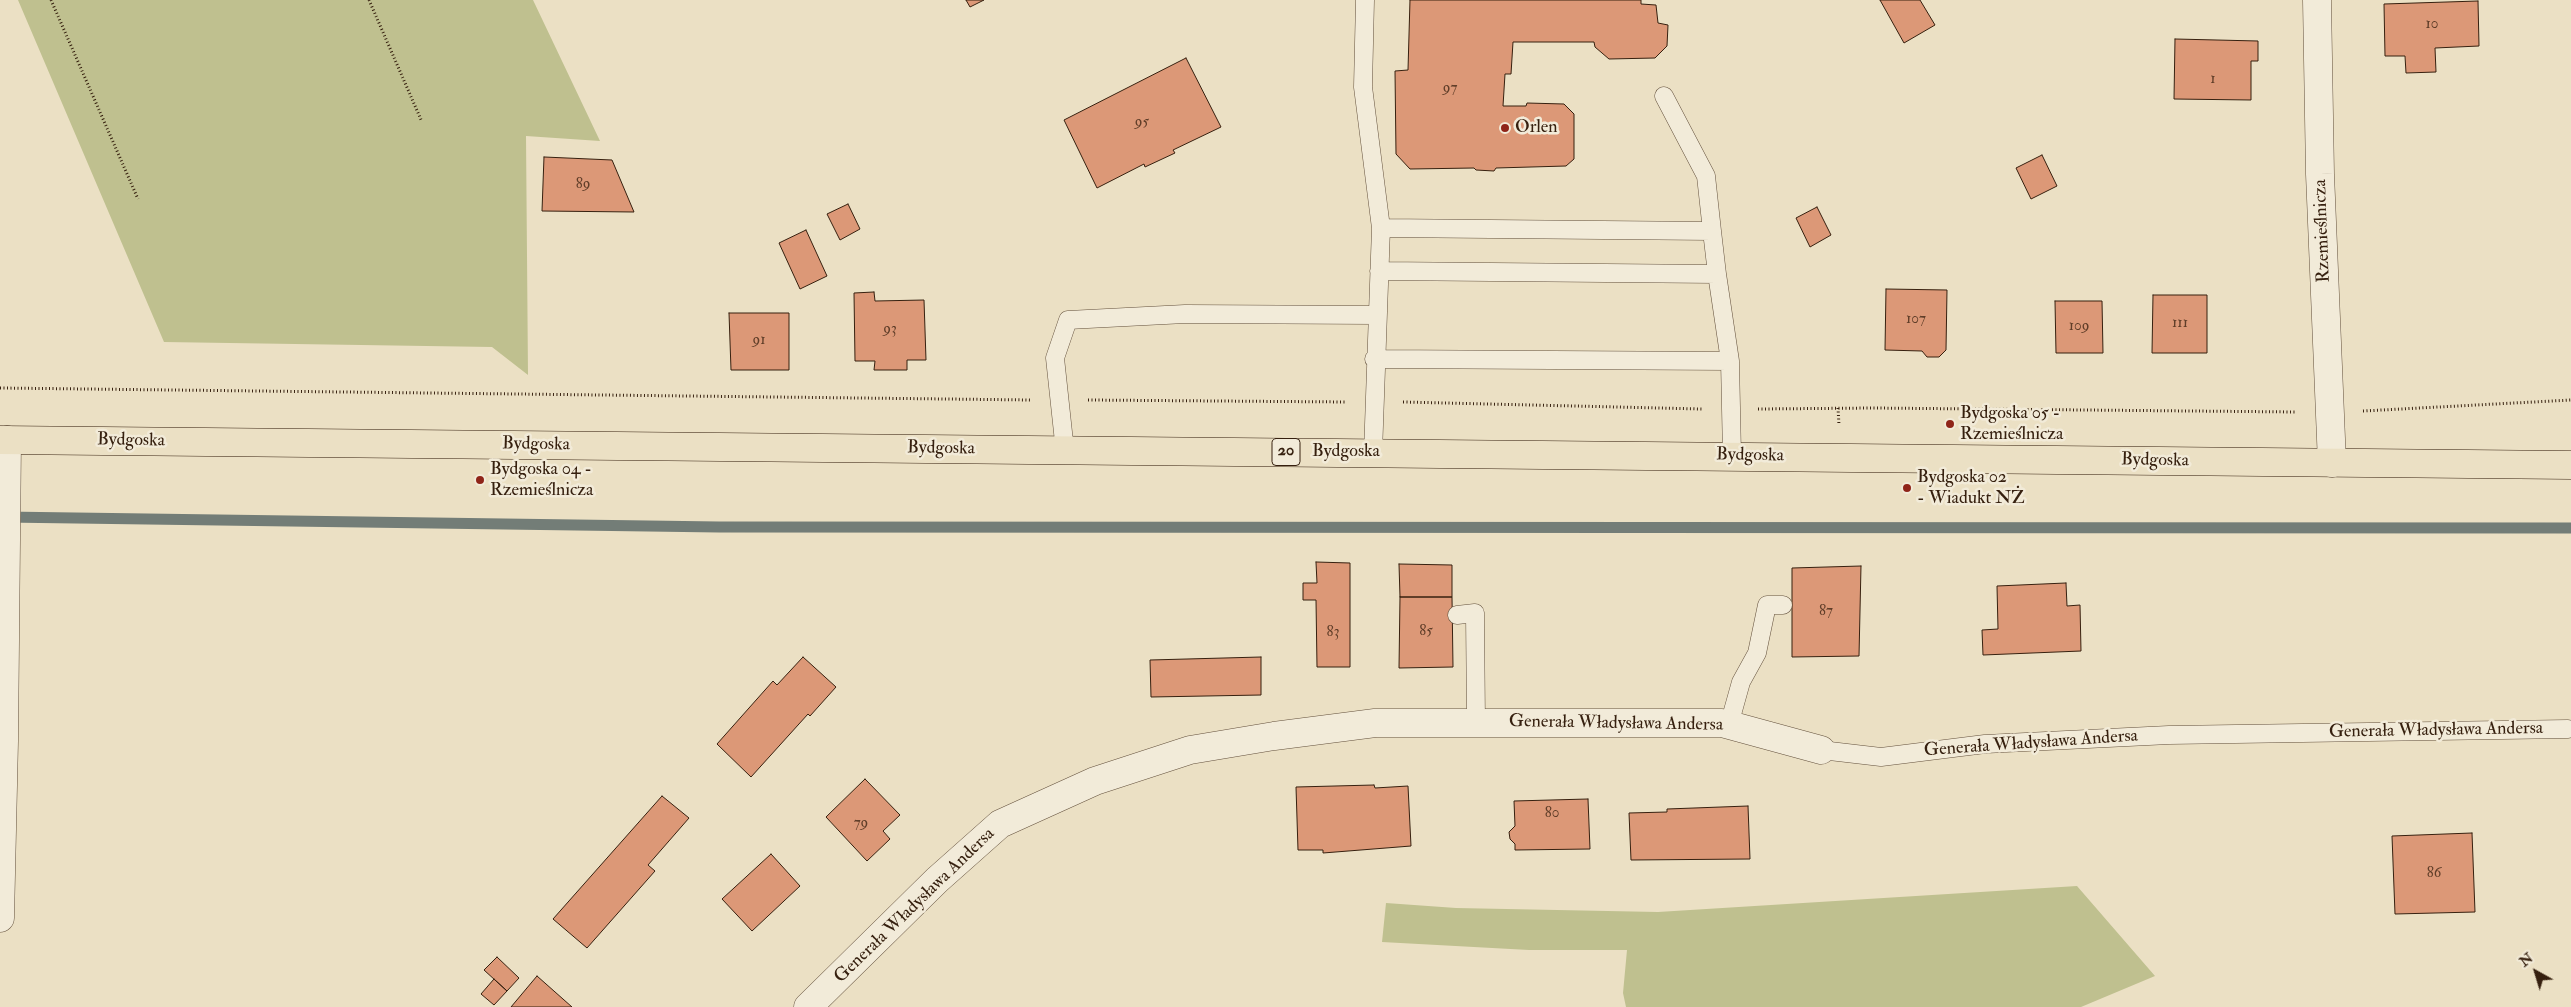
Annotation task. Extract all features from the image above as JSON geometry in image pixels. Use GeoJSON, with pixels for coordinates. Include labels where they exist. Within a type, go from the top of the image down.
{"type":"FeatureCollection","features":[{"type":"Feature","properties":{"kind":"main road","name":"Bydgoska"},"geometry":{"type":"LineString","coordinates":[[3,440],[2571,465]]}},
{"type":"Feature","properties":{"kind":"street","name":"Rzemieślnicza"},"geometry":{"type":"LineString","coordinates":[[2317,0],[2332,463]]}},
{"type":"Feature","properties":{"kind":"street"},"geometry":{"type":"LineString","coordinates":[[0,918],[4,741],[3,440]]}},
{"type":"Feature","properties":{"kind":"street","name":"Generała Władysława Andersa"},"geometry":{"type":"LineString","coordinates":[[808,1007],[937,880],[1000,824],[1096,781],[1190,750],[1274,736],[1375,723],[1722,723],[1821,750]]}},
{"type":"Feature","properties":{"kind":"lane"},"geometry":{"type":"LineString","coordinates":[[1364,0],[1363,87],[1381,228],[1374,358],[1373,453]]}},
{"type":"Feature","properties":{"kind":"lane"},"geometry":{"type":"LineString","coordinates":[[1664,96],[1706,176],[1717,274],[1730,361],[1732,456]]}},
{"type":"Feature","properties":{"kind":"lane"},"geometry":{"type":"LineString","coordinates":[[1381,228],[1712,231]]}},
{"type":"Feature","properties":{"kind":"lane"},"geometry":{"type":"LineString","coordinates":[[1379,271],[1717,274]]}},
{"type":"Feature","properties":{"kind":"lane"},"geometry":{"type":"LineString","coordinates":[[1066,451],[1055,358],[1068,320],[1185,314],[1376,314]]}},
{"type":"Feature","properties":{"kind":"lane"},"geometry":{"type":"LineString","coordinates":[[1374,358],[1730,361]]}},
{"type":"Feature","properties":{"kind":"lane"},"geometry":{"type":"LineString","coordinates":[[1730,725],[1741,682],[1757,653],[1768,605],[1783,605]]}},
{"type":"Feature","properties":{"kind":"lane"},"geometry":{"type":"LineString","coordinates":[[1456,615],[1476,613],[1476,723]]}},
{"type":"Feature","properties":{"kind":"lane","name":"Generała Władysława Andersa"},"geometry":{"type":"LineString","coordinates":[[1821,750],[1881,757],[1985,744],[2169,735],[2568,728]]}},
{"type":"Feature","properties":{"kind":"path"},"geometry":{"type":"LineString","coordinates":[[51,0],[138,200]]}},
{"type":"Feature","properties":{"kind":"path"},"geometry":{"type":"LineString","coordinates":[[369,0],[422,122]]}},
{"type":"Feature","properties":{"kind":"path"},"geometry":{"type":"LineString","coordinates":[[0,388],[1374,402],[1732,409],[1873,408],[2330,412],[2571,400]]}},
{"type":"Feature","properties":{"kind":"green space"},"geometry":{"type":"Polygon","coordinates":[[[18,0],[533,0],[600,141],[526,136],[528,375],[492,347],[164,342],[18,0]]]}},
{"type":"Feature","properties":{"kind":"green space"},"geometry":{"type":"Polygon","coordinates":[[[2077,886],[2155,976],[2081,1007],[1626,1007],[1623,993],[1627,950],[1529,950],[1382,942],[1386,903],[1456,908],[1658,912],[2077,886]]]}},
{"type":"Feature","properties":{"kind":"building"},"geometry":{"type":"Polygon","coordinates":[[[966,0],[984,0],[970,7],[966,0]]]}},
{"type":"Feature","properties":{"kind":"building"},"geometry":{"type":"Polygon","coordinates":[[[1410,0],[1641,0],[1641,4],[1656,5],[1658,23],[1668,25],[1667,46],[1655,58],[1609,59],[1595,47],[1594,42],[1513,42],[1511,74],[1505,74],[1503,106],[1526,106],[1527,103],[1564,104],[1574,114],[1574,159],[1566,166],[1496,168],[1494,171],[1476,170],[1474,168],[1410,169],[1396,154],[1395,71],[1408,70],[1410,0]]]}},
{"type":"Feature","properties":{"kind":"building"},"geometry":{"type":"Polygon","coordinates":[[[1880,0],[1920,0],[1935,25],[1904,43],[1880,0]]]}},
{"type":"Feature","properties":{"kind":"building"},"geometry":{"type":"Polygon","coordinates":[[[2478,1],[2479,46],[2435,48],[2436,72],[2406,73],[2405,56],[2385,56],[2384,4],[2478,1]]]}},
{"type":"Feature","properties":{"kind":"building"},"geometry":{"type":"Polygon","coordinates":[[[2175,39],[2258,41],[2258,61],[2251,61],[2251,100],[2174,99],[2175,39]]]}},
{"type":"Feature","properties":{"kind":"building"},"geometry":{"type":"Polygon","coordinates":[[[1186,58],[1221,127],[1173,150],[1175,153],[1145,167],[1144,164],[1097,188],[1064,120],[1186,58]]]}},
{"type":"Feature","properties":{"kind":"building"},"geometry":{"type":"Polygon","coordinates":[[[2042,155],[2057,186],[2031,199],[2016,168],[2042,155]]]}},
{"type":"Feature","properties":{"kind":"building"},"geometry":{"type":"Polygon","coordinates":[[[544,157],[612,160],[634,212],[542,211],[544,157]]]}},
{"type":"Feature","properties":{"kind":"building"},"geometry":{"type":"Polygon","coordinates":[[[848,204],[860,229],[840,240],[827,214],[848,204]]]}},
{"type":"Feature","properties":{"kind":"building"},"geometry":{"type":"Polygon","coordinates":[[[1817,207],[1831,235],[1810,247],[1796,218],[1817,207]]]}},
{"type":"Feature","properties":{"kind":"building"},"geometry":{"type":"Polygon","coordinates":[[[806,230],[827,276],[800,289],[779,243],[806,230]]]}},
{"type":"Feature","properties":{"kind":"building"},"geometry":{"type":"Polygon","coordinates":[[[1886,289],[1947,290],[1946,350],[1939,357],[1927,357],[1922,351],[1885,350],[1886,289]]]}},
{"type":"Feature","properties":{"kind":"building"},"geometry":{"type":"Polygon","coordinates":[[[874,292],[875,301],[924,300],[926,360],[907,360],[907,370],[874,370],[875,361],[855,361],[854,293],[874,292]]]}},
{"type":"Feature","properties":{"kind":"building"},"geometry":{"type":"Polygon","coordinates":[[[2153,295],[2207,295],[2207,353],[2152,353],[2153,295]]]}},
{"type":"Feature","properties":{"kind":"building"},"geometry":{"type":"Polygon","coordinates":[[[2055,301],[2102,301],[2103,353],[2056,353],[2055,301]]]}},
{"type":"Feature","properties":{"kind":"building"},"geometry":{"type":"Polygon","coordinates":[[[729,313],[789,313],[789,370],[731,370],[729,313]]]}},
{"type":"Feature","properties":{"kind":"building"},"geometry":{"type":"Polygon","coordinates":[[[1316,562],[1350,563],[1350,667],[1317,667],[1316,600],[1303,600],[1303,583],[1317,583],[1316,562]]]}},
{"type":"Feature","properties":{"kind":"building"},"geometry":{"type":"Polygon","coordinates":[[[1399,564],[1452,565],[1452,597],[1400,597],[1399,564]]]}},
{"type":"Feature","properties":{"kind":"building"},"geometry":{"type":"Polygon","coordinates":[[[1861,566],[1859,656],[1792,657],[1792,568],[1861,566]]]}},
{"type":"Feature","properties":{"kind":"building"},"geometry":{"type":"Polygon","coordinates":[[[2066,583],[2067,606],[2080,605],[2081,651],[1983,655],[1982,630],[1998,629],[1997,586],[2066,583]]]}},
{"type":"Feature","properties":{"kind":"building"},"geometry":{"type":"Polygon","coordinates":[[[1400,597],[1452,597],[1453,667],[1399,668],[1400,597]]]}},
{"type":"Feature","properties":{"kind":"building"},"geometry":{"type":"Polygon","coordinates":[[[803,657],[836,687],[810,716],[808,714],[751,777],[717,744],[773,681],[777,685],[803,657]]]}},
{"type":"Feature","properties":{"kind":"building"},"geometry":{"type":"Polygon","coordinates":[[[1261,657],[1261,695],[1151,697],[1150,660],[1261,657]]]}},
{"type":"Feature","properties":{"kind":"building"},"geometry":{"type":"Polygon","coordinates":[[[865,779],[900,815],[883,831],[890,839],[867,861],[826,817],[865,779]]]}},
{"type":"Feature","properties":{"kind":"building"},"geometry":{"type":"Polygon","coordinates":[[[1374,785],[1375,788],[1408,786],[1411,846],[1323,853],[1323,850],[1298,850],[1296,787],[1374,785]]]}},
{"type":"Feature","properties":{"kind":"building"},"geometry":{"type":"Polygon","coordinates":[[[662,796],[689,818],[648,865],[655,871],[587,948],[553,919],[662,796]]]}},
{"type":"Feature","properties":{"kind":"building"},"geometry":{"type":"Polygon","coordinates":[[[1588,799],[1590,849],[1515,850],[1515,844],[1510,839],[1509,832],[1515,826],[1514,801],[1588,799]]]}},
{"type":"Feature","properties":{"kind":"building"},"geometry":{"type":"Polygon","coordinates":[[[1748,806],[1750,859],[1631,860],[1629,813],[1667,812],[1667,809],[1748,806]]]}},
{"type":"Feature","properties":{"kind":"building"},"geometry":{"type":"Polygon","coordinates":[[[2472,833],[2475,912],[2395,914],[2392,836],[2472,833]]]}},
{"type":"Feature","properties":{"kind":"building"},"geometry":{"type":"Polygon","coordinates":[[[771,854],[800,886],[752,931],[722,899],[771,854]]]}},
{"type":"Feature","properties":{"kind":"building"},"geometry":{"type":"Polygon","coordinates":[[[497,957],[519,978],[507,991],[484,970],[497,957]]]}},
{"type":"Feature","properties":{"kind":"building"},"geometry":{"type":"Polygon","coordinates":[[[537,976],[572,1007],[511,1007],[537,976]]]}},
{"type":"Feature","properties":{"kind":"building"},"geometry":{"type":"Polygon","coordinates":[[[494,979],[507,991],[494,1005],[481,994],[494,979]]]}},
{"type":"Feature","properties":{"kind":"waterway"},"geometry":{"type":"LineString","coordinates":[[4,517],[719,527],[2571,528]]}},
{"type":"Feature","properties":{"kind":"place","name":"Orlen"},"geometry":{"type":"Point","coordinates":[1505,128]}},
{"type":"Feature","properties":{"kind":"place","name":"Bydgoska 05 - Rzemieślnicza"},"geometry":{"type":"Point","coordinates":[1950,424]}},
{"type":"Feature","properties":{"kind":"place","name":"Bydgoska 04 - Rzemieślnicza"},"geometry":{"type":"Point","coordinates":[480,480]}},
{"type":"Feature","properties":{"kind":"place","name":"Bydgoska 02 - Wiadukt NŻ"},"geometry":{"type":"Point","coordinates":[1907,488]}}]}
